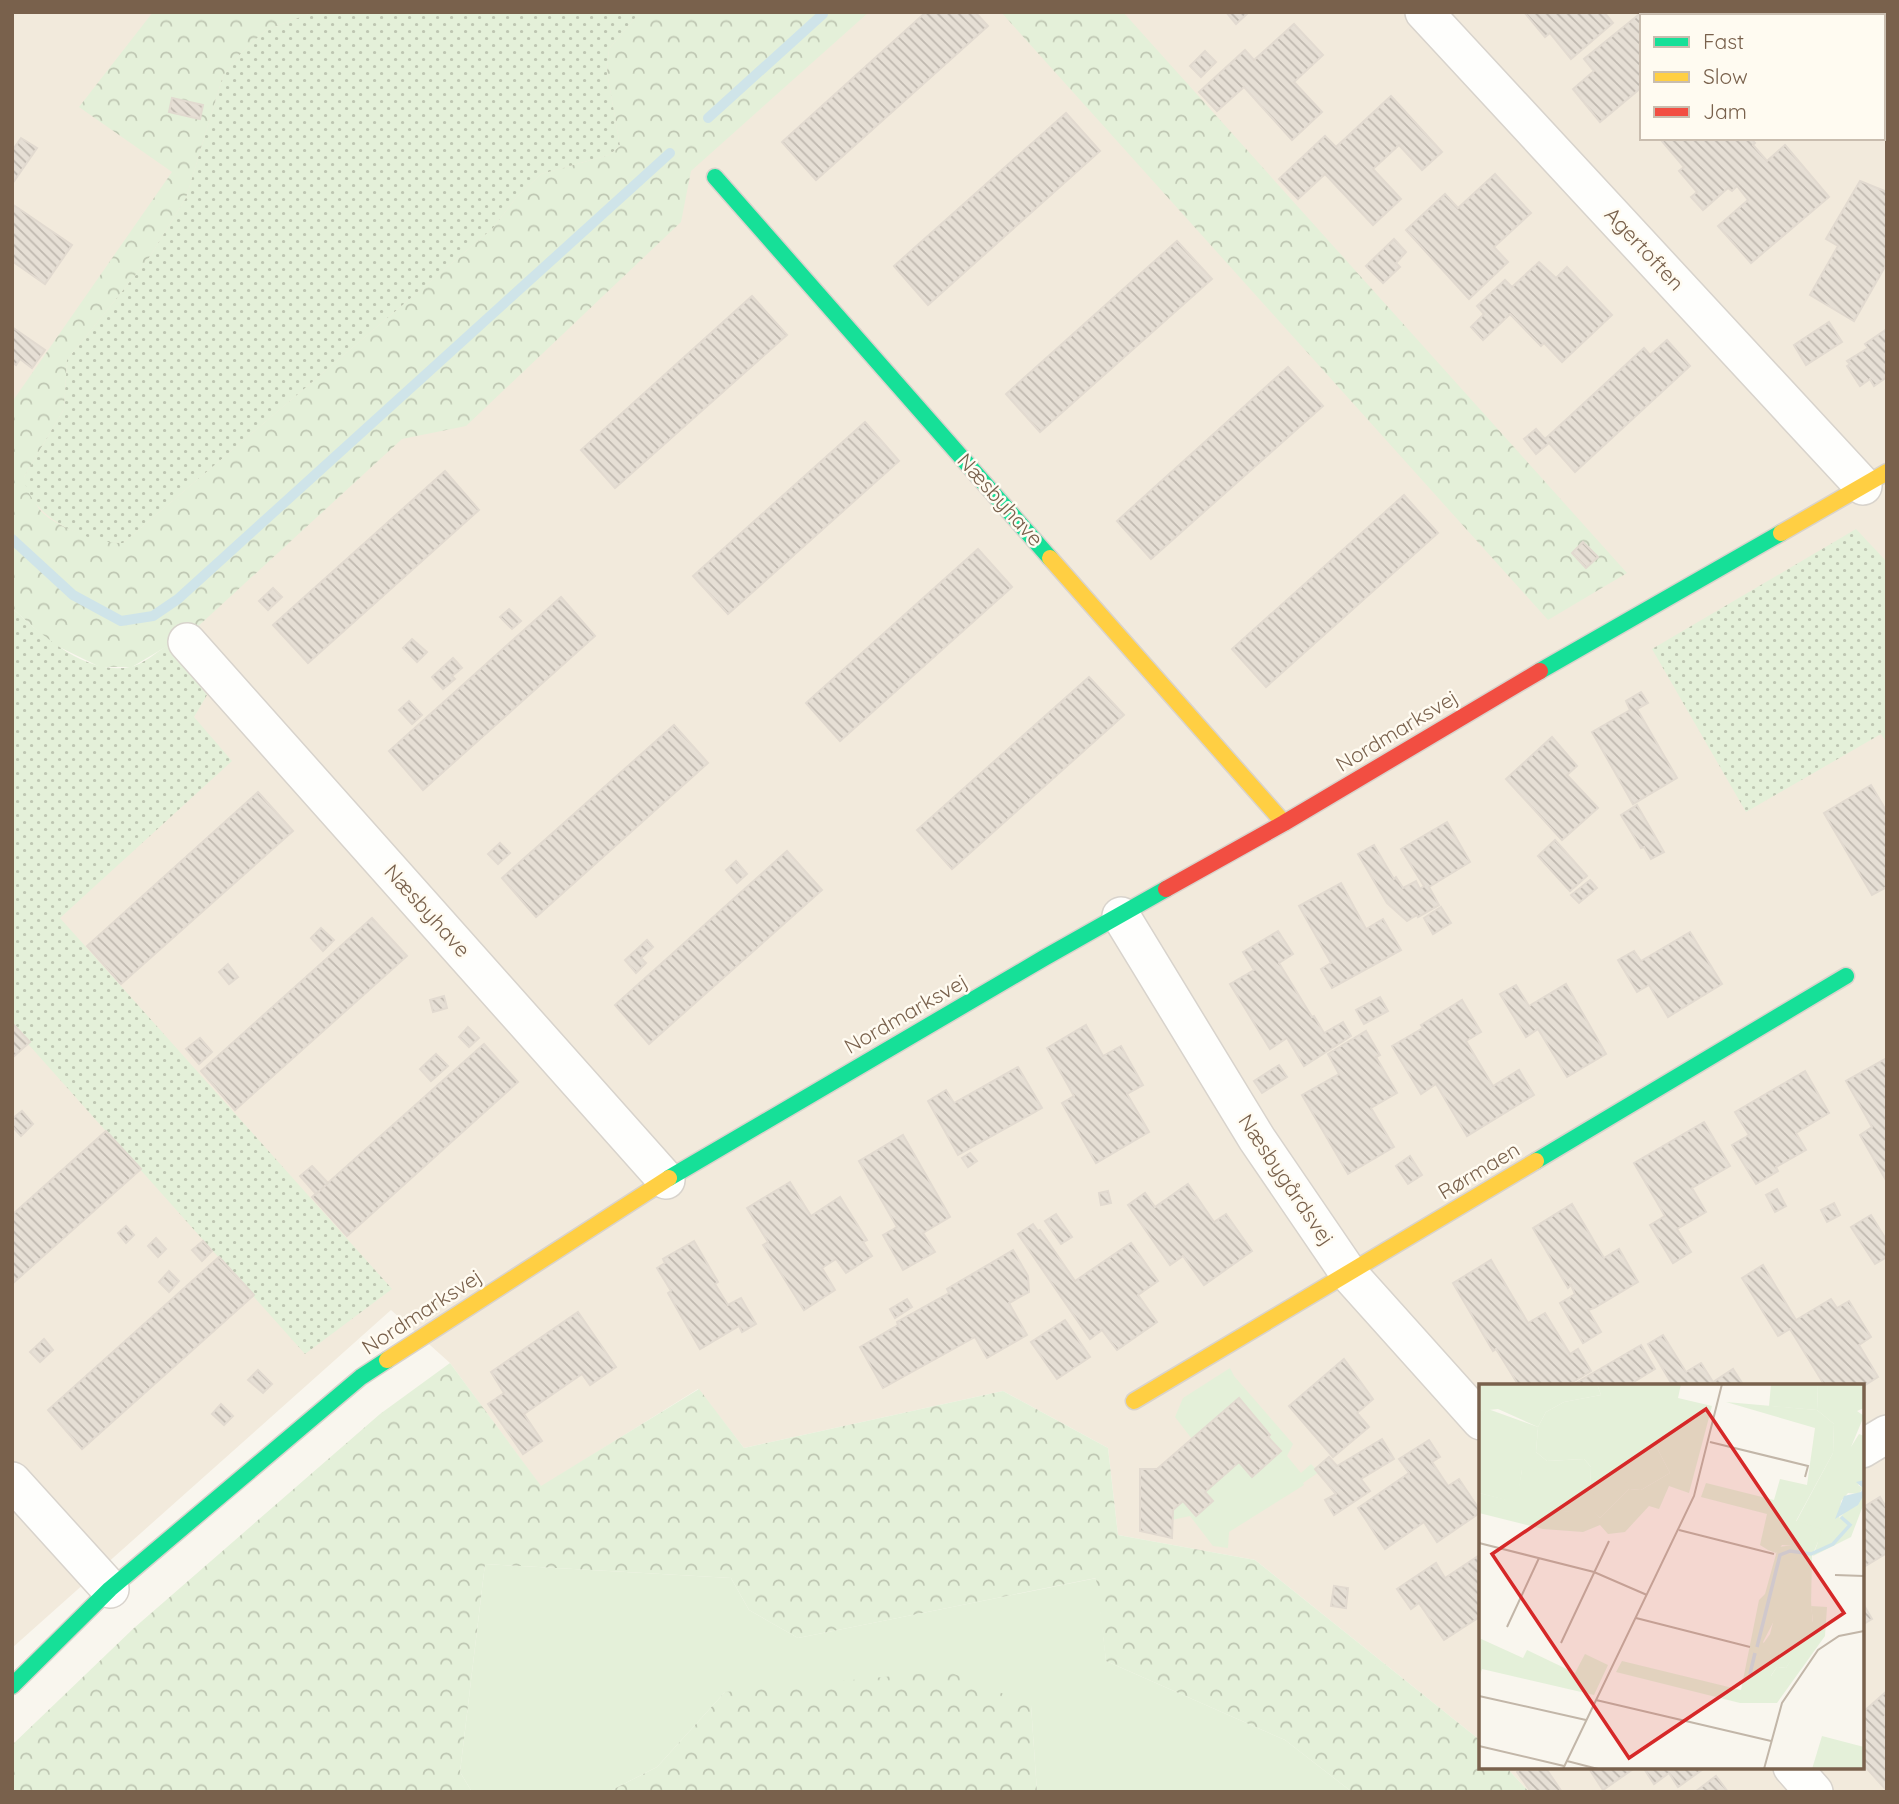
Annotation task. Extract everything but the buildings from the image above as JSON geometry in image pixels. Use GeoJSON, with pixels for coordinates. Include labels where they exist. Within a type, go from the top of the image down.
{"type":"FeatureCollection","features":[{"type":"Feature","properties":{"kind":"street","name":"Agertoften"},"geometry":{"type":"LineString","coordinates":[[1424,12],[1875,479]]}},
{"type":"Feature","properties":{"kind":"street","name":"Næsbyhave"},"geometry":{"type":"LineString","coordinates":[[715,177],[1284,823]]}},
{"type":"Feature","properties":{"kind":"street","name":"Nordmarksvej"},"geometry":{"type":"LineString","coordinates":[[12,1686],[110,1589],[361,1377],[432,1329],[666,1180],[1044,958],[1284,823],[1488,701],[1875,479]]}},
{"type":"Feature","properties":{"kind":"street","name":"Næsbyhave"},"geometry":{"type":"LineString","coordinates":[[187,642],[666,1180]]}},
{"type":"Feature","properties":{"kind":"street","name":"Næsbygårdsvej"},"geometry":{"type":"LineString","coordinates":[[1121,916],[1257,1139],[1349,1274],[1479,1419]]}},
{"type":"Feature","properties":{"kind":"street","name":"Rørmaen"},"geometry":{"type":"LineString","coordinates":[[1134,1401],[1846,976]]}},
{"type":"Feature","properties":{"kind":"street"},"geometry":{"type":"LineString","coordinates":[[1864,1448],[1887,1434]]}},
{"type":"Feature","properties":{"kind":"street"},"geometry":{"type":"LineString","coordinates":[[12,1481],[110,1589]]}},
{"type":"Feature","properties":{"kind":"street"},"geometry":{"type":"LineString","coordinates":[[1794,1769],[1814,1792]]}},
{"type":"Feature","properties":{"kind":"shaded area"},"geometry":{"type":"Polygon","coordinates":[[[12,12],[1887,12],[1887,1792],[1529,1792],[1508,1769],[1864,1769],[1864,1384],[1479,1384],[1479,1739],[1255,1560],[1118,1535],[1108,1448],[1003,1391],[744,1448],[698,1389],[541,1487],[450,1363],[391,1310],[12,1648],[12,733],[173,650],[12,521],[12,12]]]}},
{"type":"Feature","properties":{"kind":"green space"},"geometry":{"type":"Polygon","coordinates":[[[153,12],[314,12],[266,30],[243,51],[223,76],[186,198],[149,258],[67,360],[64,409],[24,477],[38,507],[53,521],[90,537],[123,543],[493,228],[515,199],[541,174],[609,155],[620,146],[607,72],[609,49],[640,12],[869,12],[691,171],[681,222],[466,426],[402,439],[194,630],[132,667],[100,667],[51,643],[12,608],[12,402],[172,172],[79,107],[153,12]]]}},
{"type":"Feature","properties":{"kind":"green space"},"geometry":{"type":"Polygon","coordinates":[[[314,12],[640,12],[609,49],[607,72],[620,146],[609,155],[541,174],[515,199],[493,228],[123,543],[93,539],[77,533],[62,525],[36,504],[24,477],[64,409],[67,360],[149,258],[186,198],[223,76],[243,51],[266,30],[314,12]]]}},
{"type":"Feature","properties":{"kind":"green space"},"geometry":{"type":"Polygon","coordinates":[[[1001,12],[1123,12],[1627,573],[1548,620],[1001,12]]]}},
{"type":"Feature","properties":{"kind":"green space"},"geometry":{"type":"Polygon","coordinates":[[[1856,529],[1887,562],[1887,743],[1881,734],[1746,812],[1652,649],[1856,529]]]}},
{"type":"Feature","properties":{"kind":"green space"},"geometry":{"type":"Polygon","coordinates":[[[12,608],[51,641],[97,665],[114,668],[135,666],[168,645],[207,695],[194,717],[232,761],[60,918],[392,1289],[305,1354],[12,1026],[12,608]]]}},
{"type":"Feature","properties":{"kind":"green space"},"geometry":{"type":"Polygon","coordinates":[[[450,1363],[541,1486],[699,1389],[744,1448],[1003,1391],[1108,1448],[1118,1535],[1255,1560],[1479,1739],[1479,1769],[1508,1769],[1529,1792],[1352,1792],[1285,1740],[1106,1661],[1096,1578],[798,1638],[749,1610],[731,1578],[485,1564],[460,1772],[472,1792],[12,1792],[12,1745],[134,1628],[380,1414],[450,1363]]]}},
{"type":"Feature","properties":{"kind":"green space"},"geometry":{"type":"Polygon","coordinates":[[[1230,1368],[1293,1444],[1287,1456],[1301,1473],[1311,1464],[1319,1472],[1303,1483],[1304,1485],[1229,1532],[1228,1548],[1213,1546],[1190,1516],[1172,1520],[1173,1510],[1183,1501],[1197,1516],[1213,1501],[1205,1492],[1239,1462],[1252,1476],[1281,1451],[1239,1398],[1192,1439],[1175,1417],[1183,1398],[1230,1368]]]}},
{"type":"Feature","properties":{"kind":"green space"},"geometry":{"type":"Polygon","coordinates":[[[485,1564],[731,1578],[749,1610],[798,1638],[1097,1578],[1106,1661],[1285,1740],[1352,1792],[1037,1792],[1031,1705],[725,1692],[657,1767],[608,1792],[472,1792],[460,1772],[485,1564]]]}},
{"type":"Feature","properties":{"kind":"green space"},"geometry":{"type":"Polygon","coordinates":[[[947,1671],[1031,1705],[1037,1792],[608,1792],[657,1767],[725,1692],[947,1671]]]}},
{"type":"Feature","properties":{"kind":"waterway"},"geometry":{"type":"LineString","coordinates":[[708,118],[823,14]]}},
{"type":"Feature","properties":{"kind":"waterway"},"geometry":{"type":"LineString","coordinates":[[12,539],[73,595],[121,621],[153,616],[178,599],[670,153]]}},
{"type":"Feature","properties":{"kind":"traffic: fast"},"geometry":{"type":"LineString","coordinates":[[715,177],[1050,558]]}},
{"type":"Feature","properties":{"kind":"traffic: fast"},"geometry":{"type":"LineString","coordinates":[[1540,671],[1781,533]]}},
{"type":"Feature","properties":{"kind":"traffic: fast"},"geometry":{"type":"LineString","coordinates":[[669,1178],[1166,889]]}},
{"type":"Feature","properties":{"kind":"traffic: fast"},"geometry":{"type":"LineString","coordinates":[[1536,1161],[1846,976]]}},
{"type":"Feature","properties":{"kind":"traffic: fast"},"geometry":{"type":"LineString","coordinates":[[12,1686],[110,1589],[361,1377],[387,1360]]}},
{"type":"Feature","properties":{"kind":"traffic: slow"},"geometry":{"type":"LineString","coordinates":[[1781,533],[1887,472]]}},
{"type":"Feature","properties":{"kind":"traffic: slow"},"geometry":{"type":"LineString","coordinates":[[1050,558],[1284,823]]}},
{"type":"Feature","properties":{"kind":"traffic: slow"},"geometry":{"type":"LineString","coordinates":[[1134,1401],[1536,1161]]}},
{"type":"Feature","properties":{"kind":"traffic: slow"},"geometry":{"type":"LineString","coordinates":[[387,1360],[669,1178]]}},
{"type":"Feature","properties":{"kind":"traffic: jam"},"geometry":{"type":"LineString","coordinates":[[1166,889],[1284,823],[1540,671]]}}]}
